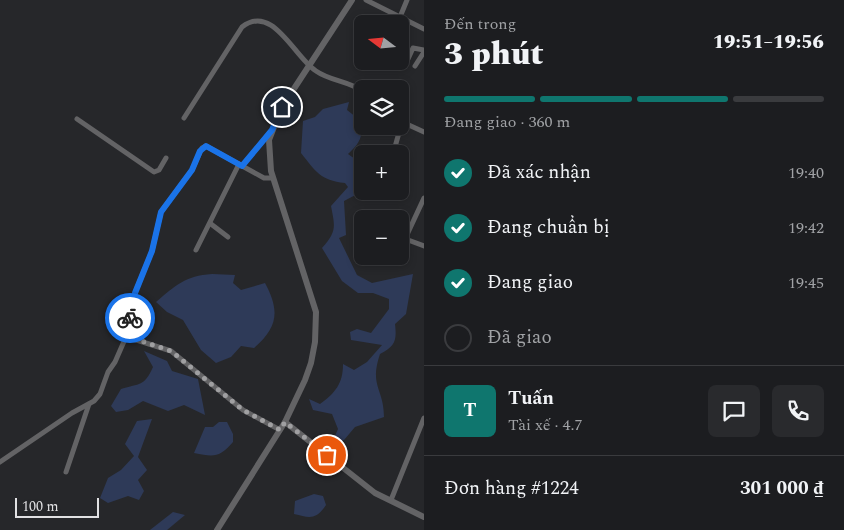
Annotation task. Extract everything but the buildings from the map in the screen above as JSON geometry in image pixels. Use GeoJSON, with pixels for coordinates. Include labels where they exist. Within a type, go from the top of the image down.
{"type":"FeatureCollection","features":[{"type":"Feature","properties":{"kind":"street"},"geometry":{"type":"LineString","coordinates":[[217,530],[285,422],[311,363],[315,342],[316,312],[273,178],[268,153],[272,130],[282,107],[352,0]]}},
{"type":"Feature","properties":{"kind":"street"},"geometry":{"type":"LineString","coordinates":[[366,0],[396,15]]}},
{"type":"Feature","properties":{"kind":"street"},"geometry":{"type":"LineString","coordinates":[[401,15],[407,0]]}},
{"type":"Feature","properties":{"kind":"street"},"geometry":{"type":"LineString","coordinates":[[184,118],[242,27],[251,21],[262,20],[273,25],[318,73],[354,85]]}},
{"type":"Feature","properties":{"kind":"street"},"geometry":{"type":"LineString","coordinates":[[409,22],[424,29]]}},
{"type":"Feature","properties":{"kind":"street"},"geometry":{"type":"LineString","coordinates":[[409,57],[413,48],[424,51],[415,66]]}},
{"type":"Feature","properties":{"kind":"street"},"geometry":{"type":"LineString","coordinates":[[77,119],[154,172],[159,170],[166,158]]}},
{"type":"Feature","properties":{"kind":"street"},"geometry":{"type":"LineString","coordinates":[[409,125],[424,132]]}},
{"type":"Feature","properties":{"kind":"street"},"geometry":{"type":"LineString","coordinates":[[196,250],[240,165],[272,130]]}},
{"type":"Feature","properties":{"kind":"street"},"geometry":{"type":"LineString","coordinates":[[0,462],[72,413],[90,404],[100,394],[108,372],[115,362],[127,336],[135,293],[152,251],[158,220],[165,204],[192,170],[204,146],[264,178],[273,178]]}},
{"type":"Feature","properties":{"kind":"street"},"geometry":{"type":"LineString","coordinates":[[409,225],[424,198]]}},
{"type":"Feature","properties":{"kind":"street"},"geometry":{"type":"LineString","coordinates":[[211,224],[228,237]]}},
{"type":"Feature","properties":{"kind":"street"},"geometry":{"type":"LineString","coordinates":[[409,241],[424,246]]}},
{"type":"Feature","properties":{"kind":"street"},"geometry":{"type":"LineString","coordinates":[[127,336],[171,351],[243,410],[280,430]]}},
{"type":"Feature","properties":{"kind":"street"},"geometry":{"type":"LineString","coordinates":[[66,472],[90,404]]}},
{"type":"Feature","properties":{"kind":"street"},"geometry":{"type":"LineString","coordinates":[[392,500],[424,418]]}},
{"type":"Feature","properties":{"kind":"street"},"geometry":{"type":"LineString","coordinates":[[285,422],[375,493],[424,517]]}},
{"type":"Feature","properties":{"kind":"shaded area"},"geometry":{"type":"Polygon","coordinates":[[[349,102],[347,110],[354,116],[354,135],[361,135],[358,143],[354,145],[348,154],[354,158],[354,196],[344,201],[346,235],[339,238],[357,275],[372,283],[413,274],[406,314],[395,324],[396,335],[394,342],[380,354],[377,365],[376,381],[382,400],[384,417],[355,427],[344,440],[332,443],[338,429],[332,414],[313,410],[309,399],[320,404],[330,396],[340,383],[343,364],[354,370],[367,362],[382,345],[351,340],[350,332],[357,329],[371,333],[389,309],[389,299],[373,293],[358,293],[342,281],[322,248],[334,228],[331,206],[348,187],[345,183],[330,180],[319,174],[301,153],[303,121],[315,117],[323,109],[349,102]]]}},
{"type":"Feature","properties":{"kind":"shaded area"},"geometry":{"type":"Polygon","coordinates":[[[212,274],[235,275],[233,283],[241,290],[265,283],[273,302],[274,310],[272,326],[254,348],[241,346],[231,357],[216,363],[201,350],[183,320],[167,312],[156,302],[181,282],[212,274]]]}},
{"type":"Feature","properties":{"kind":"shaded area"},"geometry":{"type":"Polygon","coordinates":[[[144,351],[167,361],[172,371],[198,379],[205,415],[184,405],[168,411],[143,401],[128,410],[116,412],[111,406],[121,389],[144,381],[153,367],[144,351]]]}},
{"type":"Feature","properties":{"kind":"shaded area"},"geometry":{"type":"Polygon","coordinates":[[[152,419],[138,457],[147,470],[138,480],[144,491],[139,500],[128,496],[108,503],[100,498],[108,478],[121,470],[134,456],[125,444],[137,421],[152,419]]]}},
{"type":"Feature","properties":{"kind":"shaded area"},"geometry":{"type":"Polygon","coordinates":[[[219,422],[227,422],[233,434],[233,442],[220,454],[194,453],[205,427],[213,427],[219,422]]]}},
{"type":"Feature","properties":{"kind":"shaded area"},"geometry":{"type":"Polygon","coordinates":[[[314,494],[323,496],[326,505],[319,513],[312,517],[294,514],[295,501],[314,494]]]}},
{"type":"Feature","properties":{"kind":"shaded area"},"geometry":{"type":"Polygon","coordinates":[[[173,512],[185,515],[167,530],[150,530],[173,512]]]}},
{"type":"Feature","properties":{"kind":"way so far"},"geometry":{"type":"LineString","coordinates":[[130,318],[127,336],[171,351],[243,410],[280,430],[285,422],[298,430],[327,455]]}},
{"type":"Feature","properties":{"kind":"route"},"geometry":{"type":"LineString","coordinates":[[130,318],[130,309],[139,280],[152,251],[161,212],[165,204],[192,170],[200,151],[206,146],[242,166],[268,132],[272,130],[282,107]]}}]}
